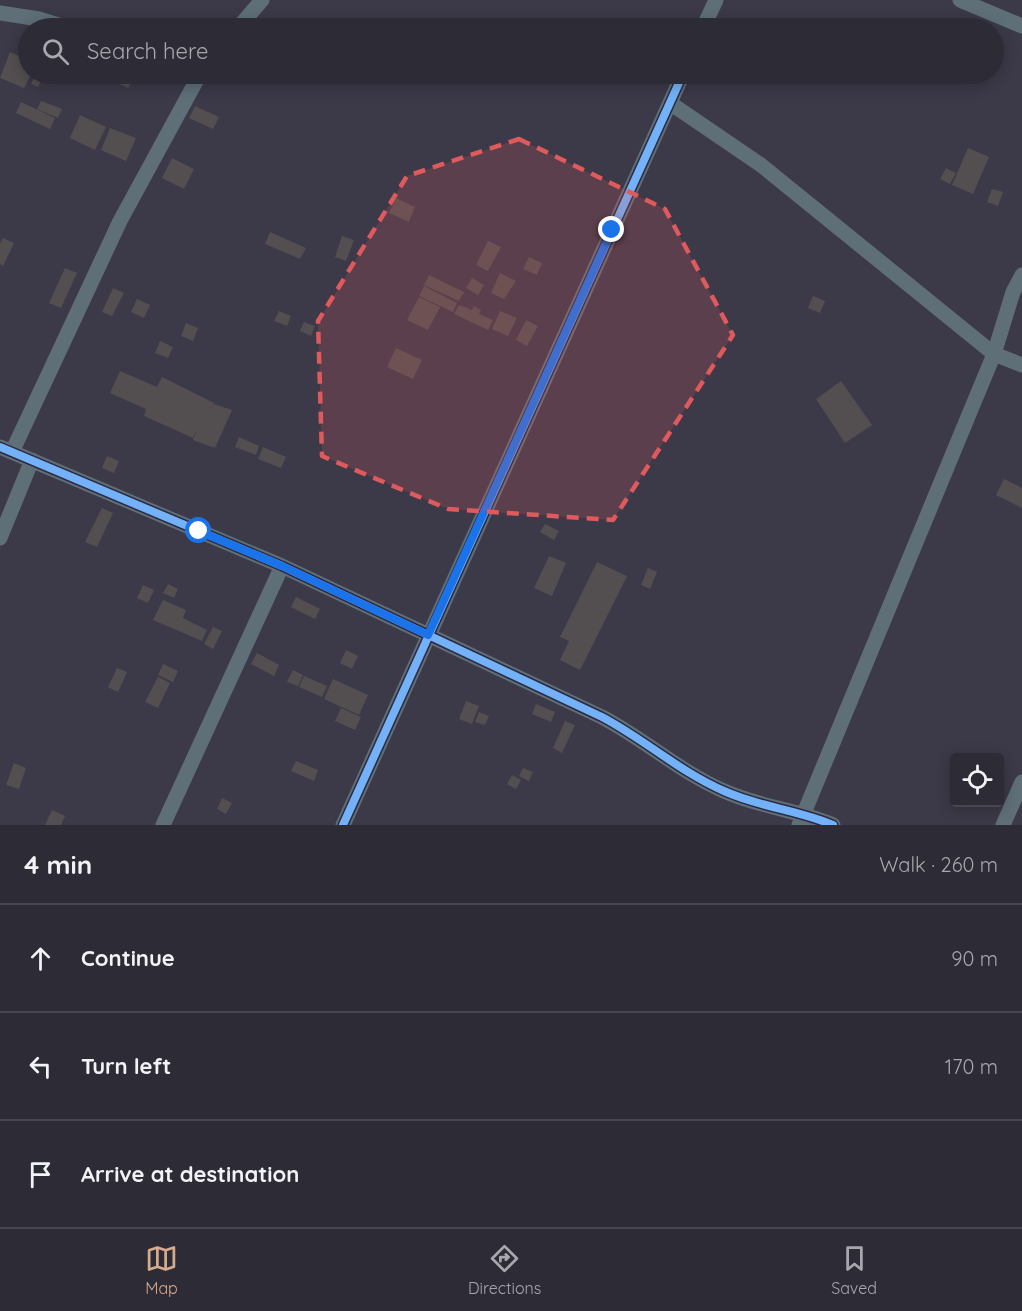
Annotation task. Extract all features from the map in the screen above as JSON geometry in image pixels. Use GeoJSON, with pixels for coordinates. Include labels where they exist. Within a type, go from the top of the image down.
{"type":"FeatureCollection","features":[{"type":"Feature","properties":{"kind":"street"},"geometry":{"type":"LineString","coordinates":[[247,18],[262,0]]}},
{"type":"Feature","properties":{"kind":"street"},"geometry":{"type":"LineString","coordinates":[[708,18],[716,0]]}},
{"type":"Feature","properties":{"kind":"street"},"geometry":{"type":"LineString","coordinates":[[960,0],[1003,18]]}},
{"type":"Feature","properties":{"kind":"street"},"geometry":{"type":"LineString","coordinates":[[0,13],[32,18]]}},
{"type":"Feature","properties":{"kind":"street"},"geometry":{"type":"LineString","coordinates":[[1004,18],[1022,26]]}},
{"type":"Feature","properties":{"kind":"street"},"geometry":{"type":"LineString","coordinates":[[195,84],[120,221],[6,450],[282,566],[602,717],[724,792],[801,819],[833,825]]}},
{"type":"Feature","properties":{"kind":"street"},"geometry":{"type":"LineString","coordinates":[[343,825],[679,84]]}},
{"type":"Feature","properties":{"kind":"street"},"geometry":{"type":"LineString","coordinates":[[670,103],[761,165],[994,354],[1022,365]]}},
{"type":"Feature","properties":{"kind":"street"},"geometry":{"type":"LineString","coordinates":[[801,819],[994,354],[1013,292],[1022,275]]}},
{"type":"Feature","properties":{"kind":"street"},"geometry":{"type":"LineString","coordinates":[[0,538],[32,460]]}},
{"type":"Feature","properties":{"kind":"street"},"geometry":{"type":"LineString","coordinates":[[163,825],[282,566]]}},
{"type":"Feature","properties":{"kind":"street"},"geometry":{"type":"LineString","coordinates":[[1003,825],[1022,782]]}},
{"type":"Feature","properties":{"kind":"highlighted area"},"geometry":{"type":"Polygon","coordinates":[[[519,139],[665,209],[733,335],[613,520],[448,509],[322,456],[318,321],[407,176],[519,139]]]}},
{"type":"Feature","properties":{"kind":"building"},"geometry":{"type":"Polygon","coordinates":[[[10,52],[18,56],[18,84],[26,84],[24,88],[0,78],[10,52]]]}},
{"type":"Feature","properties":{"kind":"building"},"geometry":{"type":"Polygon","coordinates":[[[41,101],[62,109],[58,118],[37,109],[41,101]]]}},
{"type":"Feature","properties":{"kind":"building"},"geometry":{"type":"Polygon","coordinates":[[[21,102],[55,118],[50,129],[16,113],[21,102]]]}},
{"type":"Feature","properties":{"kind":"building"},"geometry":{"type":"Polygon","coordinates":[[[195,106],[219,117],[213,129],[189,118],[195,106]]]}},
{"type":"Feature","properties":{"kind":"building"},"geometry":{"type":"Polygon","coordinates":[[[80,115],[106,127],[95,150],[70,138],[80,115]]]}},
{"type":"Feature","properties":{"kind":"building"},"geometry":{"type":"Polygon","coordinates":[[[110,128],[136,138],[126,161],[101,150],[110,128]]]}},
{"type":"Feature","properties":{"kind":"building"},"geometry":{"type":"Polygon","coordinates":[[[968,148],[989,157],[973,194],[952,185],[968,148]]]}},
{"type":"Feature","properties":{"kind":"building"},"geometry":{"type":"Polygon","coordinates":[[[172,158],[194,169],[184,189],[162,178],[172,158]]]}},
{"type":"Feature","properties":{"kind":"building"},"geometry":{"type":"Polygon","coordinates":[[[946,168],[956,173],[950,184],[940,179],[946,168]]]}},
{"type":"Feature","properties":{"kind":"building"},"geometry":{"type":"Polygon","coordinates":[[[992,189],[1003,192],[998,206],[987,202],[992,189]]]}},
{"type":"Feature","properties":{"kind":"building"},"geometry":{"type":"Polygon","coordinates":[[[396,198],[415,207],[409,222],[389,213],[396,198]]]}},
{"type":"Feature","properties":{"kind":"building"},"geometry":{"type":"Polygon","coordinates":[[[270,232],[306,248],[300,259],[265,244],[270,232]]]}},
{"type":"Feature","properties":{"kind":"building"},"geometry":{"type":"Polygon","coordinates":[[[342,236],[354,240],[346,261],[335,257],[342,236]]]}},
{"type":"Feature","properties":{"kind":"building"},"geometry":{"type":"Polygon","coordinates":[[[3,238],[14,243],[3,266],[0,264],[0,244],[3,238]]]}},
{"type":"Feature","properties":{"kind":"building"},"geometry":{"type":"Polygon","coordinates":[[[488,241],[501,247],[488,271],[476,265],[488,241]]]}},
{"type":"Feature","properties":{"kind":"building"},"geometry":{"type":"Polygon","coordinates":[[[529,257],[542,263],[537,275],[523,269],[529,257]]]}},
{"type":"Feature","properties":{"kind":"building"},"geometry":{"type":"Polygon","coordinates":[[[65,268],[77,273],[61,308],[49,303],[65,268]]]}},
{"type":"Feature","properties":{"kind":"building"},"geometry":{"type":"Polygon","coordinates":[[[500,273],[516,281],[504,299],[491,293],[500,273]]]}},
{"type":"Feature","properties":{"kind":"building"},"geometry":{"type":"Polygon","coordinates":[[[429,275],[464,292],[459,301],[424,285],[429,275]]]}},
{"type":"Feature","properties":{"kind":"building"},"geometry":{"type":"Polygon","coordinates":[[[472,278],[484,285],[478,295],[466,288],[472,278]]]}},
{"type":"Feature","properties":{"kind":"building"},"geometry":{"type":"Polygon","coordinates":[[[424,286],[457,303],[453,312],[419,296],[424,286]]]}},
{"type":"Feature","properties":{"kind":"building"},"geometry":{"type":"Polygon","coordinates":[[[113,288],[124,293],[112,316],[102,312],[113,288]]]}},
{"type":"Feature","properties":{"kind":"building"},"geometry":{"type":"Polygon","coordinates":[[[813,296],[825,301],[820,313],[808,308],[813,296]]]}},
{"type":"Feature","properties":{"kind":"building"},"geometry":{"type":"Polygon","coordinates":[[[419,297],[440,307],[428,330],[407,320],[419,297]]]}},
{"type":"Feature","properties":{"kind":"building"},"geometry":{"type":"Polygon","coordinates":[[[137,299],[150,305],[144,318],[131,312],[137,299]]]}},
{"type":"Feature","properties":{"kind":"building"},"geometry":{"type":"Polygon","coordinates":[[[459,305],[472,310],[474,306],[481,310],[479,314],[493,320],[488,330],[454,314],[459,305]]]}},
{"type":"Feature","properties":{"kind":"building"},"geometry":{"type":"Polygon","coordinates":[[[279,311],[291,316],[287,326],[274,321],[279,311]]]}},
{"type":"Feature","properties":{"kind":"building"},"geometry":{"type":"Polygon","coordinates":[[[500,311],[517,318],[508,336],[492,329],[500,311]]]}},
{"type":"Feature","properties":{"kind":"building"},"geometry":{"type":"Polygon","coordinates":[[[526,320],[538,326],[527,346],[516,340],[526,320]]]}},
{"type":"Feature","properties":{"kind":"building"},"geometry":{"type":"Polygon","coordinates":[[[304,322],[315,326],[311,336],[300,331],[304,322]]]}},
{"type":"Feature","properties":{"kind":"building"},"geometry":{"type":"Polygon","coordinates":[[[186,323],[198,328],[193,341],[181,336],[186,323]]]}},
{"type":"Feature","properties":{"kind":"building"},"geometry":{"type":"Polygon","coordinates":[[[160,341],[173,347],[168,358],[155,353],[160,341]]]}},
{"type":"Feature","properties":{"kind":"building"},"geometry":{"type":"Polygon","coordinates":[[[396,348],[422,360],[413,379],[387,367],[396,348]]]}},
{"type":"Feature","properties":{"kind":"building"},"geometry":{"type":"Polygon","coordinates":[[[120,371],[157,387],[162,377],[214,403],[210,411],[214,404],[232,410],[215,448],[193,440],[198,429],[193,438],[144,416],[146,409],[110,393],[120,371]]]}},
{"type":"Feature","properties":{"kind":"building"},"geometry":{"type":"Polygon","coordinates":[[[841,381],[872,425],[845,443],[816,399],[841,381]]]}},
{"type":"Feature","properties":{"kind":"building"},"geometry":{"type":"Polygon","coordinates":[[[239,437],[259,446],[256,455],[235,447],[239,437]]]}},
{"type":"Feature","properties":{"kind":"building"},"geometry":{"type":"Polygon","coordinates":[[[263,447],[286,457],[281,468],[258,459],[263,447]]]}},
{"type":"Feature","properties":{"kind":"building"},"geometry":{"type":"Polygon","coordinates":[[[107,456],[119,461],[114,473],[102,468],[107,456]]]}},
{"type":"Feature","properties":{"kind":"building"},"geometry":{"type":"Polygon","coordinates":[[[1004,479],[1022,488],[1022,508],[996,495],[1004,479]]]}},
{"type":"Feature","properties":{"kind":"building"},"geometry":{"type":"Polygon","coordinates":[[[102,508],[113,513],[97,547],[85,542],[102,508]]]}},
{"type":"Feature","properties":{"kind":"building"},"geometry":{"type":"Polygon","coordinates":[[[545,524],[559,531],[554,540],[540,532],[545,524]]]}},
{"type":"Feature","properties":{"kind":"building"},"geometry":{"type":"Polygon","coordinates":[[[549,556],[566,563],[552,596],[534,588],[549,556]]]}},
{"type":"Feature","properties":{"kind":"building"},"geometry":{"type":"Polygon","coordinates":[[[597,562],[627,576],[580,670],[560,660],[569,641],[560,637],[597,562]]]}},
{"type":"Feature","properties":{"kind":"building"},"geometry":{"type":"Polygon","coordinates":[[[648,568],[657,572],[650,589],[641,585],[648,568]]]}},
{"type":"Feature","properties":{"kind":"building"},"geometry":{"type":"Polygon","coordinates":[[[168,584],[178,589],[174,598],[163,593],[168,584]]]}},
{"type":"Feature","properties":{"kind":"building"},"geometry":{"type":"Polygon","coordinates":[[[143,585],[154,590],[148,603],[137,598],[143,585]]]}},
{"type":"Feature","properties":{"kind":"building"},"geometry":{"type":"Polygon","coordinates":[[[296,597],[320,609],[315,619],[291,607],[296,597]]]}},
{"type":"Feature","properties":{"kind":"building"},"geometry":{"type":"Polygon","coordinates":[[[163,600],[186,610],[183,618],[207,630],[202,641],[153,620],[163,600]]]}},
{"type":"Feature","properties":{"kind":"building"},"geometry":{"type":"Polygon","coordinates":[[[213,627],[222,631],[213,649],[204,644],[213,627]]]}},
{"type":"Feature","properties":{"kind":"building"},"geometry":{"type":"Polygon","coordinates":[[[346,650],[358,656],[352,669],[340,663],[346,650]]]}},
{"type":"Feature","properties":{"kind":"building"},"geometry":{"type":"Polygon","coordinates":[[[257,653],[279,665],[274,676],[251,664],[257,653]]]}},
{"type":"Feature","properties":{"kind":"building"},"geometry":{"type":"Polygon","coordinates":[[[163,664],[178,671],[173,682],[158,675],[163,664]]]}},
{"type":"Feature","properties":{"kind":"building"},"geometry":{"type":"Polygon","coordinates":[[[117,668],[127,672],[118,692],[108,687],[117,668]]]}},
{"type":"Feature","properties":{"kind":"building"},"geometry":{"type":"Polygon","coordinates":[[[293,670],[303,675],[298,686],[287,682],[293,670]]]}},
{"type":"Feature","properties":{"kind":"building"},"geometry":{"type":"Polygon","coordinates":[[[304,676],[327,686],[322,697],[299,687],[304,676]]]}},
{"type":"Feature","properties":{"kind":"building"},"geometry":{"type":"Polygon","coordinates":[[[158,677],[170,683],[158,708],[145,702],[158,677]]]}},
{"type":"Feature","properties":{"kind":"building"},"geometry":{"type":"Polygon","coordinates":[[[333,679],[368,695],[359,715],[324,699],[333,679]]]}},
{"type":"Feature","properties":{"kind":"building"},"geometry":{"type":"Polygon","coordinates":[[[466,701],[479,706],[472,724],[459,719],[466,701]]]}},
{"type":"Feature","properties":{"kind":"building"},"geometry":{"type":"Polygon","coordinates":[[[536,704],[555,712],[551,722],[532,714],[536,704]]]}},
{"type":"Feature","properties":{"kind":"building"},"geometry":{"type":"Polygon","coordinates":[[[341,708],[361,717],[355,730],[335,721],[341,708]]]}},
{"type":"Feature","properties":{"kind":"building"},"geometry":{"type":"Polygon","coordinates":[[[479,712],[489,716],[485,725],[475,722],[479,712]]]}},
{"type":"Feature","properties":{"kind":"building"},"geometry":{"type":"Polygon","coordinates":[[[565,721],[575,725],[562,753],[553,748],[565,721]]]}},
{"type":"Feature","properties":{"kind":"building"},"geometry":{"type":"Polygon","coordinates":[[[296,761],[318,770],[314,781],[291,771],[296,761]]]}},
{"type":"Feature","properties":{"kind":"building"},"geometry":{"type":"Polygon","coordinates":[[[14,763],[26,768],[19,789],[6,785],[14,763]]]}},
{"type":"Feature","properties":{"kind":"building"},"geometry":{"type":"Polygon","coordinates":[[[523,768],[533,772],[529,781],[519,776],[523,768]]]}},
{"type":"Feature","properties":{"kind":"building"},"geometry":{"type":"Polygon","coordinates":[[[512,775],[521,780],[516,789],[507,784],[512,775]]]}},
{"type":"Feature","properties":{"kind":"building"},"geometry":{"type":"Polygon","coordinates":[[[222,798],[232,803],[226,814],[217,809],[222,798]]]}},
{"type":"Feature","properties":{"kind":"building"},"geometry":{"type":"Polygon","coordinates":[[[52,810],[65,816],[61,825],[45,825],[52,810]]]}},
{"type":"Feature","properties":{"kind":"cycle path"},"geometry":{"type":"LineString","coordinates":[[343,825],[678,84]]}},
{"type":"Feature","properties":{"kind":"cycle path"},"geometry":{"type":"LineString","coordinates":[[0,447],[282,566],[602,717],[692,775],[724,791],[833,825]]}},
{"type":"Feature","properties":{"kind":"route"},"geometry":{"type":"LineString","coordinates":[[199,531],[282,566],[428,635],[612,230]]}}]}
